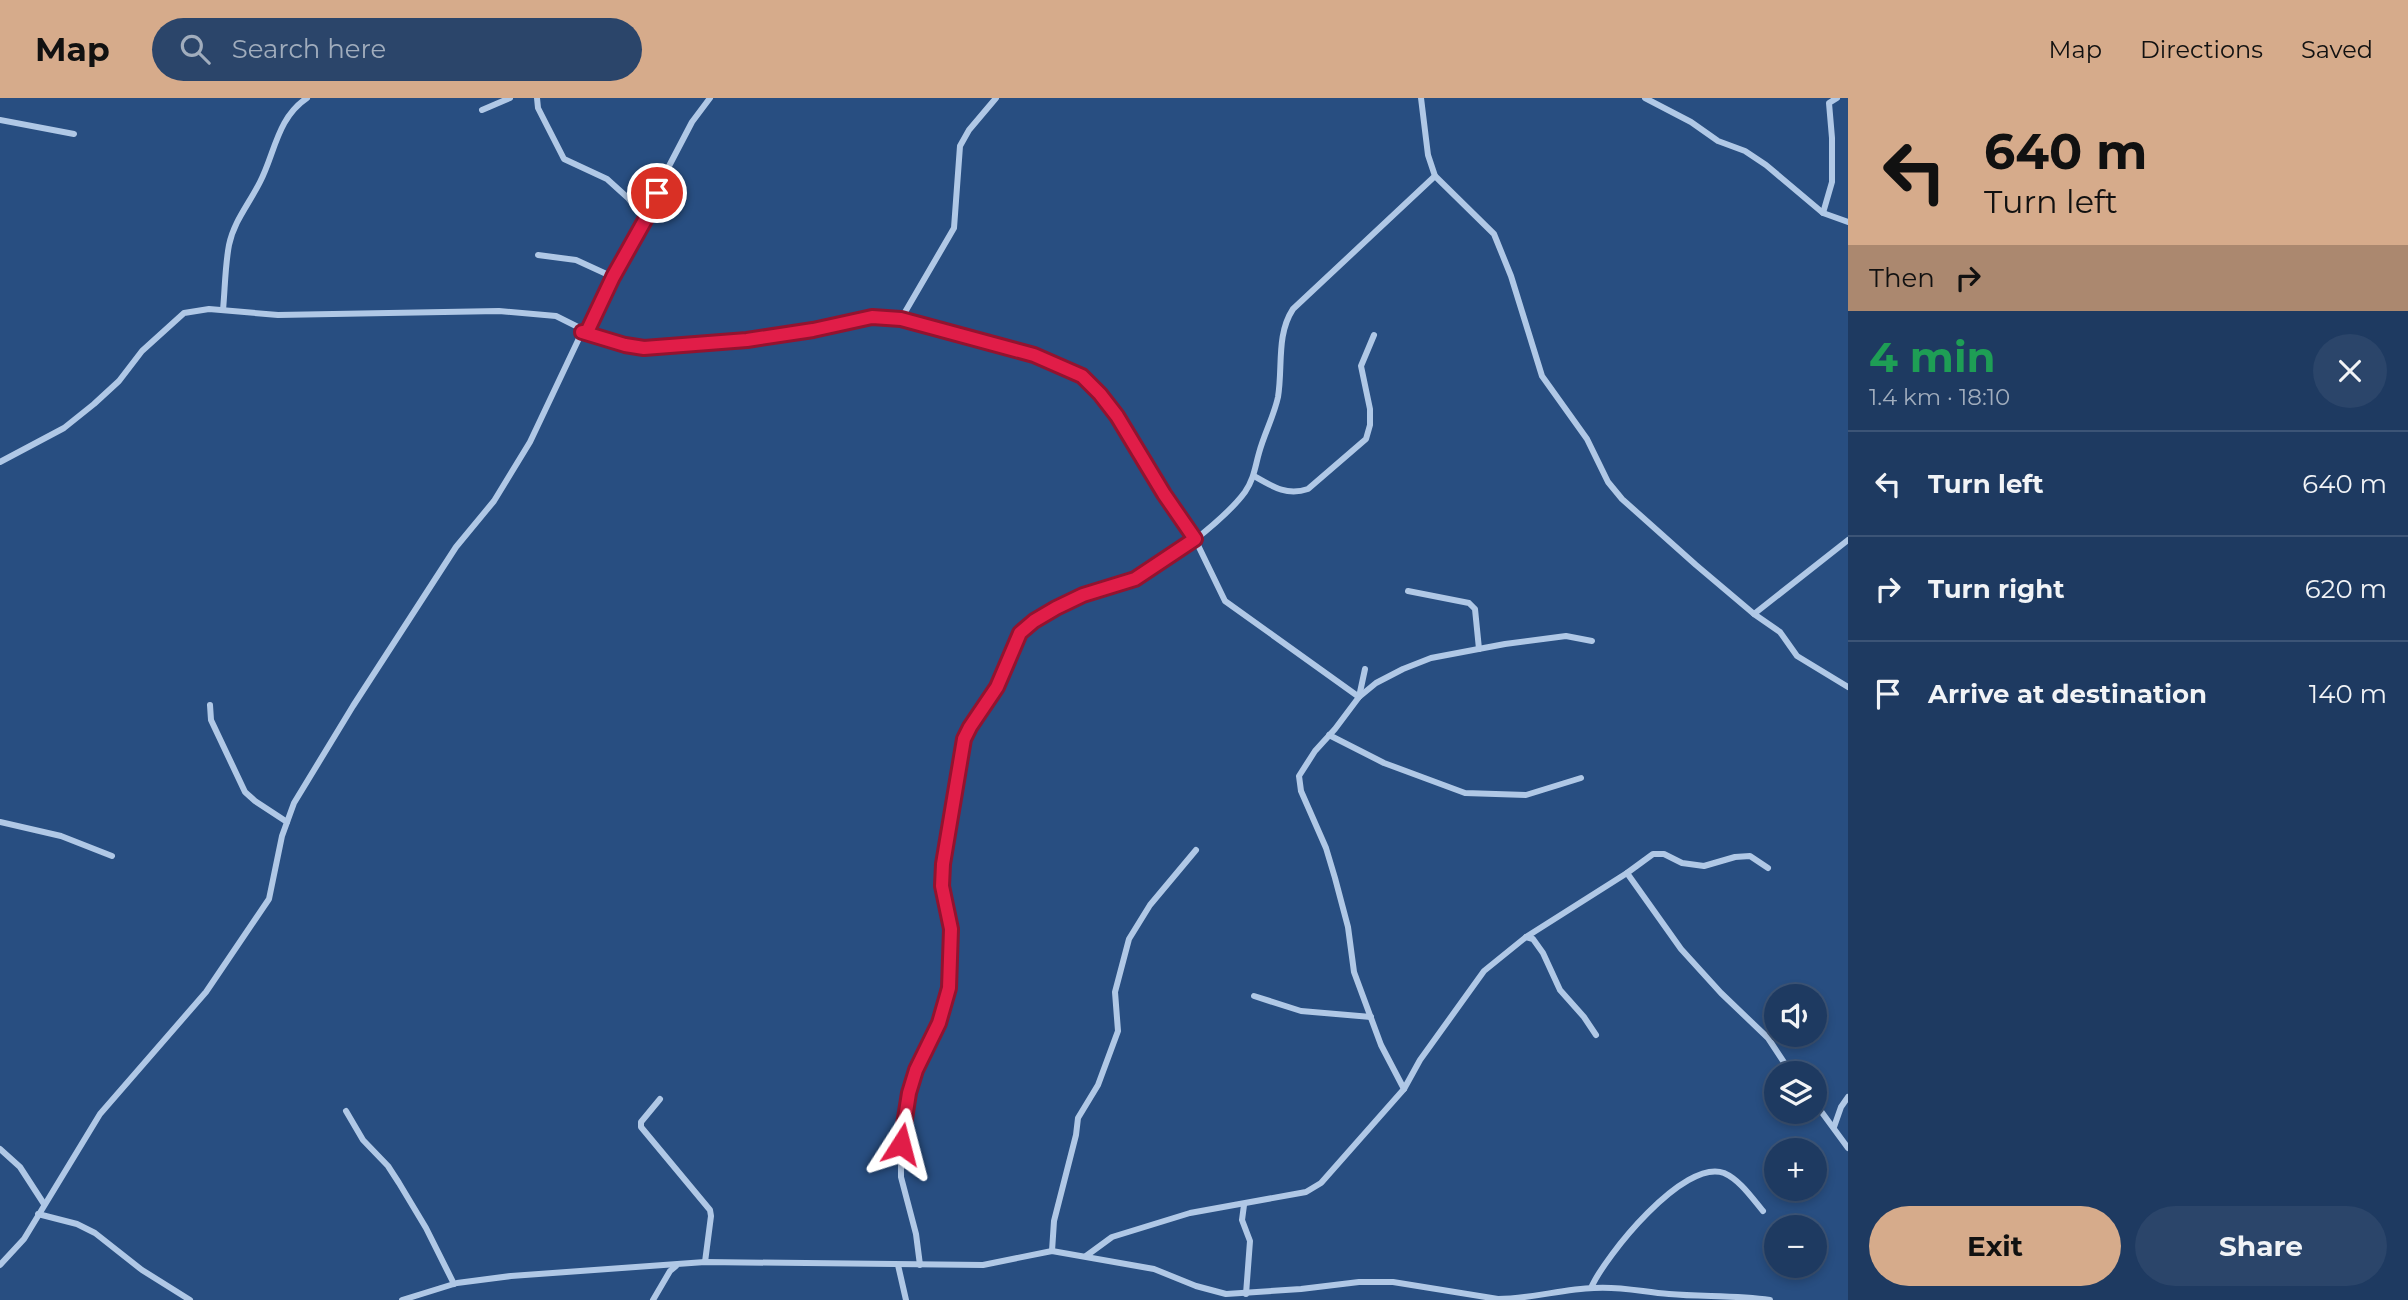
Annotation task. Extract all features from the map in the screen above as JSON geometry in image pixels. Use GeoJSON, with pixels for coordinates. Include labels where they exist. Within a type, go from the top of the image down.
{"type":"FeatureCollection","features":[{"type":"Feature","properties":{"kind":"street"},"geometry":{"type":"LineString","coordinates":[[223,310],[229,246],[237,220],[262,179],[276,138],[290,114],[307,98]]}},
{"type":"Feature","properties":{"kind":"street"},"geometry":{"type":"LineString","coordinates":[[482,110],[510,98]]}},
{"type":"Feature","properties":{"kind":"street"},"geometry":{"type":"LineString","coordinates":[[529,98],[538,107],[564,159],[574,166],[607,179],[628,198],[645,220]]}},
{"type":"Feature","properties":{"kind":"street"},"geometry":{"type":"LineString","coordinates":[[537,98],[538,107]]}},
{"type":"Feature","properties":{"kind":"street"},"geometry":{"type":"LineString","coordinates":[[0,1265],[24,1239],[100,1114],[206,992],[269,899],[282,836],[294,803],[456,547],[494,501],[523,454],[645,220],[692,122],[710,98]]}},
{"type":"Feature","properties":{"kind":"street"},"geometry":{"type":"LineString","coordinates":[[901,319],[954,228],[960,146],[969,130],[996,98]]}},
{"type":"Feature","properties":{"kind":"street"},"geometry":{"type":"LineString","coordinates":[[1421,98],[1429,155],[1435,176],[1494,234],[1511,276],[1542,376],[1587,439],[1608,482],[1622,499],[1669,542],[1754,614],[1780,632],[1797,656],[1848,687]]}},
{"type":"Feature","properties":{"kind":"street"},"geometry":{"type":"LineString","coordinates":[[1645,98],[1674,112],[1718,141],[1745,151],[1766,165],[1822,213],[1848,222]]}},
{"type":"Feature","properties":{"kind":"street"},"geometry":{"type":"LineString","coordinates":[[1822,213],[1832,183],[1829,103],[1837,98]]}},
{"type":"Feature","properties":{"kind":"street"},"geometry":{"type":"LineString","coordinates":[[0,120],[74,134]]}},
{"type":"Feature","properties":{"kind":"street"},"geometry":{"type":"LineString","coordinates":[[920,1265],[916,1234],[901,1177],[901,1144],[909,1093],[916,1070],[939,1023],[949,988],[951,929],[942,886],[943,864],[964,739],[997,687],[1020,633],[1027,627],[1056,608],[1083,595],[1135,579],[1195,539],[1229,512],[1254,476],[1278,398],[1280,355],[1286,319],[1293,309],[1435,176]]}},
{"type":"Feature","properties":{"kind":"street"},"geometry":{"type":"LineString","coordinates":[[538,255],[576,260],[613,277]]}},
{"type":"Feature","properties":{"kind":"street"},"geometry":{"type":"LineString","coordinates":[[0,462],[64,428],[94,404],[119,381],[142,351],[184,313],[209,309],[278,315],[531,313],[556,316],[585,332],[644,348],[747,340],[813,330],[872,317],[901,319],[1034,355],[1082,376],[1117,416],[1195,539],[1225,601],[1359,697]]}},
{"type":"Feature","properties":{"kind":"street"},"geometry":{"type":"LineString","coordinates":[[1254,476],[1280,490],[1298,492],[1308,489],[1366,439],[1370,425],[1370,409],[1361,366],[1374,335]]}},
{"type":"Feature","properties":{"kind":"street"},"geometry":{"type":"LineString","coordinates":[[1754,614],[1848,540]]}},
{"type":"Feature","properties":{"kind":"street"},"geometry":{"type":"LineString","coordinates":[[1408,591],[1469,603],[1475,610],[1479,649]]}},
{"type":"Feature","properties":{"kind":"street"},"geometry":{"type":"LineString","coordinates":[[1404,1089],[1381,1045],[1354,972],[1348,927],[1326,848],[1308,811],[1299,776],[1359,697],[1376,683],[1403,669],[1431,659],[1479,649],[1566,636],[1592,641]]}},
{"type":"Feature","properties":{"kind":"street"},"geometry":{"type":"LineString","coordinates":[[1359,697],[1365,669]]}},
{"type":"Feature","properties":{"kind":"street"},"geometry":{"type":"LineString","coordinates":[[210,705],[211,720],[245,792],[287,822]]}},
{"type":"Feature","properties":{"kind":"street"},"geometry":{"type":"LineString","coordinates":[[1329,735],[1384,763],[1465,793],[1526,795],[1581,778]]}},
{"type":"Feature","properties":{"kind":"street"},"geometry":{"type":"LineString","coordinates":[[0,822],[61,835],[112,856]]}},
{"type":"Feature","properties":{"kind":"street"},"geometry":{"type":"LineString","coordinates":[[1052,1251],[1054,1222],[1078,1118],[1098,1085],[1118,1031],[1115,992],[1129,939],[1150,905],[1196,850]]}},
{"type":"Feature","properties":{"kind":"street"},"geometry":{"type":"LineString","coordinates":[[1086,1256],[1112,1237],[1190,1213],[1307,1192],[1321,1183],[1404,1089],[1420,1060],[1484,971],[1526,937],[1653,854],[1664,854],[1682,863],[1704,866],[1735,857],[1750,856],[1768,868]]}},
{"type":"Feature","properties":{"kind":"street"},"geometry":{"type":"LineString","coordinates":[[1627,873],[1681,949],[1721,993],[1768,1038],[1783,1061]]}},
{"type":"Feature","properties":{"kind":"street"},"geometry":{"type":"LineString","coordinates":[[1526,937],[1533,940],[1543,953],[1560,990],[1596,1035]]}},
{"type":"Feature","properties":{"kind":"street"},"geometry":{"type":"LineString","coordinates":[[1254,996],[1301,1011],[1371,1017]]}},
{"type":"Feature","properties":{"kind":"street"},"geometry":{"type":"LineString","coordinates":[[1834,1127],[1841,1107],[1848,1097]]}},
{"type":"Feature","properties":{"kind":"street"},"geometry":{"type":"LineString","coordinates":[[660,1099],[640,1127],[710,1210],[712,1216],[705,1262]]}},
{"type":"Feature","properties":{"kind":"street"},"geometry":{"type":"LineString","coordinates":[[346,1111],[363,1140],[388,1166],[399,1183],[426,1228],[454,1284]]}},
{"type":"Feature","properties":{"kind":"street"},"geometry":{"type":"LineString","coordinates":[[1827,1118],[1848,1148]]}},
{"type":"Feature","properties":{"kind":"street"},"geometry":{"type":"LineString","coordinates":[[0,1149],[20,1167],[44,1204]]}},
{"type":"Feature","properties":{"kind":"street"},"geometry":{"type":"LineString","coordinates":[[1591,1288],[1599,1271],[1650,1208],[1695,1178],[1711,1173],[1726,1174],[1737,1182],[1763,1211]]}},
{"type":"Feature","properties":{"kind":"street"},"geometry":{"type":"LineString","coordinates":[[1244,1205],[1242,1220],[1250,1241],[1245,1294]]}},
{"type":"Feature","properties":{"kind":"street"},"geometry":{"type":"LineString","coordinates":[[38,1214],[77,1224],[94,1233],[142,1270],[190,1300]]}},
{"type":"Feature","properties":{"kind":"street"},"geometry":{"type":"LineString","coordinates":[[402,1300],[454,1284],[511,1276],[705,1262],[983,1265],[1052,1251],[1154,1269],[1196,1286],[1226,1294],[1359,1282],[1393,1282],[1515,1300],[1591,1288],[1625,1287],[1667,1294],[1770,1300]]}},
{"type":"Feature","properties":{"kind":"street"},"geometry":{"type":"LineString","coordinates":[[653,1300],[670,1271],[677,1265]]}},
{"type":"Feature","properties":{"kind":"street"},"geometry":{"type":"LineString","coordinates":[[898,1265],[906,1300]]}},
{"type":"Feature","properties":{"kind":"route"},"geometry":{"type":"LineString","coordinates":[[657,193],[587,332],[582,332],[644,348],[747,340],[813,330],[872,317],[901,319],[1034,355],[1082,376],[1100,394],[1117,416],[1195,539],[1135,579],[1083,595],[1034,621],[1020,633],[1007,658],[997,687],[964,739],[943,864],[942,886],[951,929],[949,988],[939,1023],[916,1070],[909,1093],[901,1144]]}}]}
